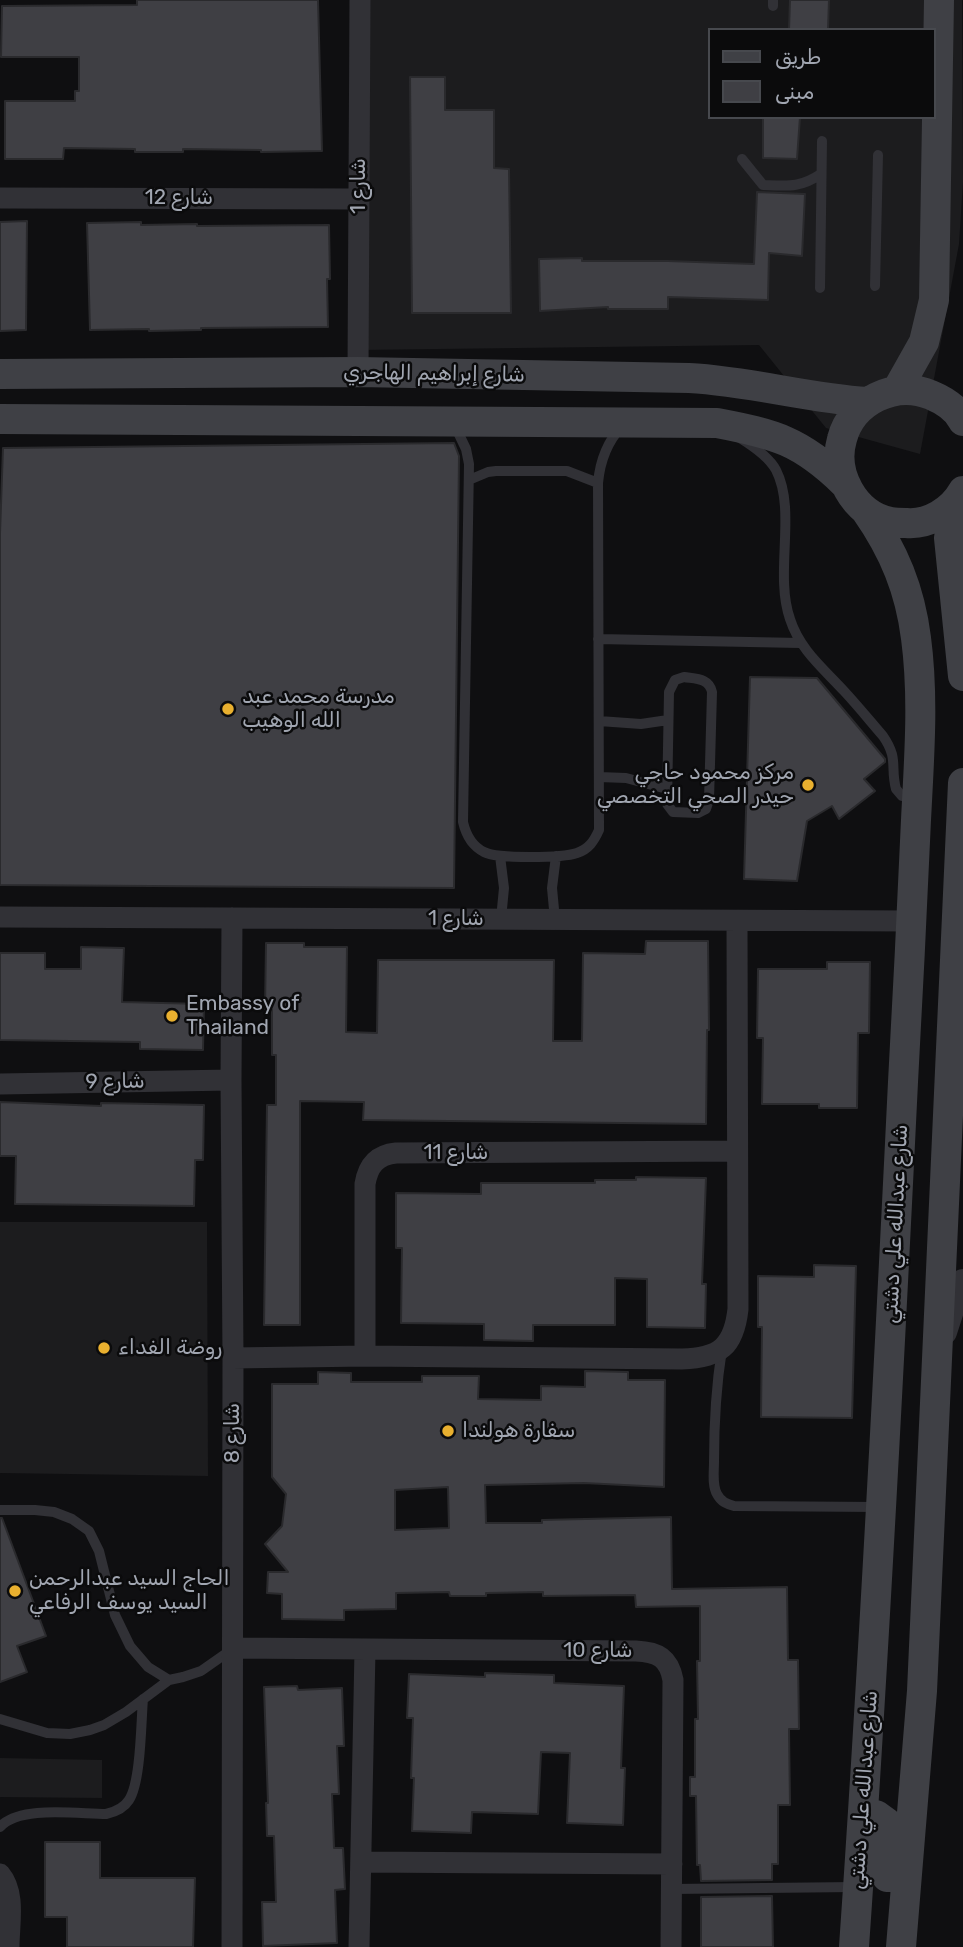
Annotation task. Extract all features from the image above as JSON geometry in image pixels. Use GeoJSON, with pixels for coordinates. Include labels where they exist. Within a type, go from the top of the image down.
{"type":"FeatureCollection","features":[{"type":"Feature","properties":{"kind":"main road"},"geometry":{"type":"LineString","coordinates":[[898,390],[924,342],[934,300],[939,0]]}},
{"type":"Feature","properties":{"kind":"main road","name":"شارع إبراهيم الهاجري"},"geometry":{"type":"LineString","coordinates":[[0,374],[358,372],[723,379],[804,395],[867,402]]}},
{"type":"Feature","properties":{"kind":"main road"},"geometry":{"type":"LineString","coordinates":[[844,483],[839,461],[842,439],[851,418],[867,402],[881,394],[898,390],[921,391],[943,400],[963,421]]}},
{"type":"Feature","properties":{"kind":"main road"},"geometry":{"type":"LineString","coordinates":[[0,419],[717,423],[757,431],[795,444],[825,465],[844,483]]}},
{"type":"Feature","properties":{"kind":"main road","name":"شارع عبدالله علي دشتي"},"geometry":{"type":"LineString","coordinates":[[844,483],[881,532],[894,556],[912,611],[920,682],[912,921],[882,1507],[854,1947]]}},
{"type":"Feature","properties":{"kind":"main road"},"geometry":{"type":"LineString","coordinates":[[866,511],[889,522],[914,524],[939,516],[961,496]]}},
{"type":"Feature","properties":{"kind":"main road"},"geometry":{"type":"LineString","coordinates":[[961,496],[949,538],[963,676]]}},
{"type":"Feature","properties":{"kind":"main road"},"geometry":{"type":"LineString","coordinates":[[901,1947],[922,1690],[963,783]]}},
{"type":"Feature","properties":{"kind":"main road"},"geometry":{"type":"LineString","coordinates":[[880,1539],[892,1571],[894,1604],[880,1772],[888,1782],[903,1783],[915,1762]]}},
{"type":"Feature","properties":{"kind":"main road"},"geometry":{"type":"LineString","coordinates":[[863,1813],[876,1815],[887,1823],[889,1830],[884,1947]]}},
{"type":"Feature","properties":{"kind":"street","name":"شارع 1"},"geometry":{"type":"LineString","coordinates":[[358,372],[360,0]]}},
{"type":"Feature","properties":{"kind":"street","name":"شارع 12"},"geometry":{"type":"LineString","coordinates":[[0,198],[359,199]]}},
{"type":"Feature","properties":{"kind":"street","name":"شارع 1"},"geometry":{"type":"LineString","coordinates":[[0,917],[912,921]]}},
{"type":"Feature","properties":{"kind":"street","name":"شارع 8"},"geometry":{"type":"LineString","coordinates":[[232,918],[232,1947]]}},
{"type":"Feature","properties":{"kind":"street"},"geometry":{"type":"LineString","coordinates":[[233,1358],[365,1356],[682,1359],[705,1357],[722,1349],[733,1336],[738,1309],[737,921]]}},
{"type":"Feature","properties":{"kind":"street","name":"شارع 9"},"geometry":{"type":"LineString","coordinates":[[0,1084],[230,1080]]}},
{"type":"Feature","properties":{"kind":"street"},"geometry":{"type":"LineString","coordinates":[[948,1140],[953,1175],[963,1197]]}},
{"type":"Feature","properties":{"kind":"street","name":"شارع 11"},"geometry":{"type":"LineString","coordinates":[[365,1356],[365,1184],[369,1168],[380,1157],[396,1153],[737,1151]]}},
{"type":"Feature","properties":{"kind":"street"},"geometry":{"type":"LineString","coordinates":[[937,1361],[949,1314],[963,1282]]}},
{"type":"Feature","properties":{"kind":"street","name":"شارع 10"},"geometry":{"type":"LineString","coordinates":[[233,1648],[636,1651],[649,1652],[660,1657],[669,1666],[673,1680],[671,1947]]}},
{"type":"Feature","properties":{"kind":"street"},"geometry":{"type":"LineString","coordinates":[[359,1947],[365,1650]]}},
{"type":"Feature","properties":{"kind":"street"},"geometry":{"type":"LineString","coordinates":[[362,1861],[673,1864]]}},
{"type":"Feature","properties":{"kind":"street"},"geometry":{"type":"LineString","coordinates":[[0,1874],[10,1895],[9,1947]]}},
{"type":"Feature","properties":{"kind":"lane"},"geometry":{"type":"LineString","coordinates":[[820,288],[822,141]]}},
{"type":"Feature","properties":{"kind":"lane"},"geometry":{"type":"LineString","coordinates":[[875,286],[877,155]]}},
{"type":"Feature","properties":{"kind":"lane"},"geometry":{"type":"LineString","coordinates":[[742,159],[763,185],[796,186],[808,183],[821,174]]}},
{"type":"Feature","properties":{"kind":"lane"},"geometry":{"type":"LineString","coordinates":[[452,420],[466,449],[469,464],[463,822],[476,847],[500,856],[575,854],[586,849],[599,830],[598,483],[603,456],[626,421]]}},
{"type":"Feature","properties":{"kind":"lane"},"geometry":{"type":"LineString","coordinates":[[717,423],[768,460],[781,484],[784,500],[783,585],[790,619],[800,643],[891,747],[896,789],[908,799],[917,799]]}},
{"type":"Feature","properties":{"kind":"lane"},"geometry":{"type":"LineString","coordinates":[[469,480],[496,471],[567,471],[598,483]]}},
{"type":"Feature","properties":{"kind":"lane"},"geometry":{"type":"LineString","coordinates":[[598,639],[800,643]]}},
{"type":"Feature","properties":{"kind":"lane"},"geometry":{"type":"LineString","coordinates":[[684,677],[701,679],[709,684],[712,692],[709,800],[706,809],[698,813],[673,812],[667,804],[668,720],[670,688],[675,680],[684,677]]}},
{"type":"Feature","properties":{"kind":"lane"},"geometry":{"type":"LineString","coordinates":[[599,721],[640,724],[668,720]]}},
{"type":"Feature","properties":{"kind":"lane"},"geometry":{"type":"LineString","coordinates":[[599,777],[626,778],[667,789]]}},
{"type":"Feature","properties":{"kind":"lane"},"geometry":{"type":"LineString","coordinates":[[500,856],[504,888],[501,919]]}},
{"type":"Feature","properties":{"kind":"lane"},"geometry":{"type":"LineString","coordinates":[[555,920],[552,888],[556,856]]}},
{"type":"Feature","properties":{"kind":"lane"},"geometry":{"type":"LineString","coordinates":[[722,1349],[714,1432],[715,1488],[720,1499],[734,1506],[882,1507]]}},
{"type":"Feature","properties":{"kind":"lane"},"geometry":{"type":"LineString","coordinates":[[0,1510],[35,1510],[63,1514],[89,1531],[99,1551],[125,1638],[148,1667],[169,1680]]}},
{"type":"Feature","properties":{"kind":"lane"},"geometry":{"type":"LineString","coordinates":[[0,1718],[47,1733],[70,1734],[90,1730],[104,1725],[169,1680],[201,1671],[233,1648]]}},
{"type":"Feature","properties":{"kind":"lane"},"geometry":{"type":"LineString","coordinates":[[0,1827],[19,1815],[106,1814],[125,1805],[132,1795],[136,1780],[143,1699]]}},
{"type":"Feature","properties":{"kind":"lane"},"geometry":{"type":"LineString","coordinates":[[672,1889],[858,1887]]}},
{"type":"Feature","properties":{"kind":"shaded area"},"geometry":{"type":"Polygon","coordinates":[[[360,0],[962,0],[963,182],[959,244],[920,454],[826,428],[759,345],[358,350],[360,0]]]}},
{"type":"Feature","properties":{"kind":"shaded area","name":"روضة الفداء"},"geometry":{"type":"Polygon","coordinates":[[[0,1222],[207,1222],[208,1476],[0,1473],[0,1222]]]}},
{"type":"Feature","properties":{"kind":"shaded area"},"geometry":{"type":"Polygon","coordinates":[[[0,1758],[102,1760],[102,1798],[0,1797],[0,1758]]]}},
{"type":"Feature","properties":{"kind":"building"},"geometry":{"type":"Polygon","coordinates":[[[137,0],[318,0],[322,151],[183,149],[183,152],[135,152],[135,149],[64,148],[63,159],[5,159],[5,101],[75,101],[75,91],[79,91],[79,57],[1,57],[2,6],[137,5],[137,0]]]}},
{"type":"Feature","properties":{"kind":"building"},"geometry":{"type":"Polygon","coordinates":[[[790,0],[829,0],[828,28],[789,28],[790,0]]]}},
{"type":"Feature","properties":{"kind":"building"},"geometry":{"type":"Polygon","coordinates":[[[410,77],[445,77],[445,110],[494,110],[494,168],[509,169],[511,313],[412,313],[410,77]]]}},
{"type":"Feature","properties":{"kind":"building"},"geometry":{"type":"Polygon","coordinates":[[[763,119],[800,119],[797,159],[763,158],[763,119]]]}},
{"type":"Feature","properties":{"kind":"building"},"geometry":{"type":"Polygon","coordinates":[[[757,192],[805,194],[802,256],[769,253],[768,300],[668,297],[668,309],[608,307],[540,311],[539,259],[754,264],[757,192]]]}},
{"type":"Feature","properties":{"kind":"building"},"geometry":{"type":"Polygon","coordinates":[[[27,221],[26,330],[0,331],[0,222],[27,221]]]}},
{"type":"Feature","properties":{"kind":"building"},"geometry":{"type":"Polygon","coordinates":[[[141,222],[141,225],[197,226],[329,225],[328,327],[90,330],[87,223],[141,222]]]}},
{"type":"Feature","properties":{"kind":"building","name":"مدرسة محمد عبد الله الوهيب"},"geometry":{"type":"Polygon","coordinates":[[[454,443],[459,456],[454,888],[0,885],[0,533],[3,448],[454,443]]]}},
{"type":"Feature","properties":{"kind":"building","name":"مركز محمود حاجي حيدر الصحي التخصصي"},"geometry":{"type":"Polygon","coordinates":[[[750,677],[817,678],[885,759],[885,762],[864,779],[875,791],[839,819],[832,806],[807,821],[797,881],[744,879],[750,677]]]}},
{"type":"Feature","properties":{"kind":"building"},"geometry":{"type":"Polygon","coordinates":[[[646,941],[708,941],[706,1124],[363,1120],[364,1102],[300,1101],[300,1325],[264,1325],[267,1105],[276,1105],[276,1055],[272,1055],[272,1010],[265,1010],[266,943],[304,943],[304,947],[347,947],[346,1032],[377,1033],[378,960],[554,960],[553,1041],[582,1041],[583,953],[645,954],[646,941]]]}},
{"type":"Feature","properties":{"kind":"building"},"geometry":{"type":"Polygon","coordinates":[[[81,947],[124,948],[122,1002],[204,1004],[203,1050],[140,1049],[140,1042],[0,1040],[0,953],[45,953],[45,969],[81,969],[81,947]]]}},
{"type":"Feature","properties":{"kind":"building"},"geometry":{"type":"Polygon","coordinates":[[[827,962],[870,962],[869,1033],[858,1033],[857,1108],[819,1108],[819,1104],[762,1104],[763,1038],[757,1038],[758,969],[827,969],[827,962]]]}},
{"type":"Feature","properties":{"kind":"building"},"geometry":{"type":"Polygon","coordinates":[[[0,1102],[101,1106],[101,1103],[204,1105],[203,1160],[195,1160],[194,1206],[15,1204],[16,1156],[0,1156],[0,1102]]]}},
{"type":"Feature","properties":{"kind":"building"},"geometry":{"type":"Polygon","coordinates":[[[636,1177],[706,1178],[702,1284],[706,1284],[705,1328],[647,1327],[647,1279],[615,1278],[615,1325],[533,1325],[533,1341],[484,1340],[484,1324],[401,1323],[402,1248],[396,1248],[396,1193],[481,1194],[481,1183],[595,1183],[595,1180],[636,1180],[636,1177]]]}},
{"type":"Feature","properties":{"kind":"building"},"geometry":{"type":"Polygon","coordinates":[[[814,1265],[856,1266],[852,1418],[761,1417],[762,1327],[758,1327],[758,1276],[814,1277],[814,1265]]]}},
{"type":"Feature","properties":{"kind":"building"},"geometry":{"type":"Polygon","coordinates":[[[585,1371],[628,1372],[628,1380],[665,1380],[664,1487],[584,1483],[485,1485],[486,1523],[671,1517],[672,1589],[787,1587],[788,1660],[798,1660],[799,1729],[789,1729],[790,1805],[778,1805],[778,1864],[772,1864],[772,1880],[701,1881],[700,1865],[697,1865],[696,1796],[690,1796],[690,1777],[695,1777],[700,1606],[636,1607],[635,1595],[543,1596],[543,1592],[450,1596],[449,1592],[396,1593],[396,1609],[344,1610],[344,1620],[282,1619],[282,1594],[267,1593],[268,1572],[288,1572],[265,1544],[282,1526],[286,1494],[272,1477],[272,1384],[318,1384],[318,1372],[351,1373],[351,1382],[422,1382],[422,1376],[479,1376],[478,1399],[541,1400],[541,1386],[585,1387],[585,1371]],[[448,1487],[395,1490],[395,1530],[449,1528],[448,1487]]]}},
{"type":"Feature","properties":{"kind":"building","name":"الحاج السيد عبدالرحمن السيد يوسف الرفاعي"},"geometry":{"type":"Polygon","coordinates":[[[0,1518],[46,1636],[17,1646],[27,1672],[0,1682],[0,1518]]]}},
{"type":"Feature","properties":{"kind":"building"},"geometry":{"type":"Polygon","coordinates":[[[485,1673],[554,1675],[554,1683],[624,1686],[621,1768],[625,1768],[623,1825],[567,1823],[570,1753],[541,1752],[538,1814],[472,1812],[471,1833],[412,1831],[413,1718],[407,1718],[409,1674],[485,1677],[485,1673]]]}},
{"type":"Feature","properties":{"kind":"building"},"geometry":{"type":"Polygon","coordinates":[[[297,1686],[298,1690],[342,1688],[344,1746],[337,1746],[339,1794],[332,1794],[334,1848],[343,1848],[345,1889],[335,1890],[337,1943],[263,1946],[262,1902],[276,1902],[274,1836],[267,1836],[264,1687],[297,1686]]]}},
{"type":"Feature","properties":{"kind":"building"},"geometry":{"type":"Polygon","coordinates":[[[45,1842],[100,1842],[100,1878],[195,1878],[193,1947],[67,1947],[67,1917],[45,1917],[45,1842]]]}},
{"type":"Feature","properties":{"kind":"building"},"geometry":{"type":"Polygon","coordinates":[[[772,1896],[773,1947],[701,1947],[701,1897],[772,1896]]]}},
{"type":"Feature","properties":{"kind":"place","name":"مدرسة محمد عبد الله الوهيب"},"geometry":{"type":"Point","coordinates":[228,709]}},
{"type":"Feature","properties":{"kind":"place","name":"مركز محمود حاجي حيدر الصحي التخصصي"},"geometry":{"type":"Point","coordinates":[808,785]}},
{"type":"Feature","properties":{"kind":"place","name":"Embassy of Thailand"},"geometry":{"type":"Point","coordinates":[172,1016]}},
{"type":"Feature","properties":{"kind":"place","name":"روضة الفداء"},"geometry":{"type":"Point","coordinates":[104,1348]}},
{"type":"Feature","properties":{"kind":"place","name":"سفارة هولندا"},"geometry":{"type":"Point","coordinates":[448,1431]}},
{"type":"Feature","properties":{"kind":"place","name":"الحاج السيد عبدالرحمن السيد يوسف الرفاعي"},"geometry":{"type":"Point","coordinates":[15,1591]}}]}
